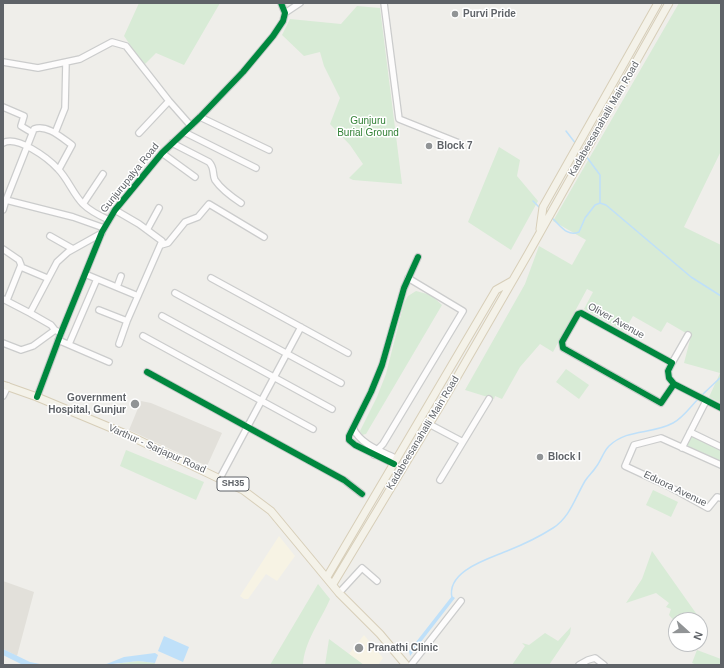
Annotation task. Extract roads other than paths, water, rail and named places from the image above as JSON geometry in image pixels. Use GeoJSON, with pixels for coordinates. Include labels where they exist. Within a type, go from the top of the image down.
{"type":"FeatureCollection","features":[{"type":"Feature","properties":{"kind":"main road","name":"Kadabeesanahalli Main Road"},"geometry":{"type":"LineString","coordinates":[[538,235],[543,207],[658,3]]}},
{"type":"Feature","properties":{"kind":"main road","name":"Kadabeesanahalli Main Road"},"geometry":{"type":"LineString","coordinates":[[332,584],[429,424],[512,281],[668,3]]}},
{"type":"Feature","properties":{"kind":"main road","name":"Kadabeesanahalli Main Road"},"geometry":{"type":"LineString","coordinates":[[328,577],[496,290],[512,281]]}},
{"type":"Feature","properties":{"kind":"main road","name":"Varthur - Sarjapur Road"},"geometry":{"type":"LineString","coordinates":[[5,385],[128,435],[243,490],[271,511],[328,577],[339,593],[380,634],[406,665]]}},
{"type":"Feature","properties":{"kind":"street"},"geometry":{"type":"LineString","coordinates":[[281,3],[285,12],[300,3]]}},
{"type":"Feature","properties":{"kind":"street"},"geometry":{"type":"LineString","coordinates":[[384,3],[399,119],[459,144]]}},
{"type":"Feature","properties":{"kind":"street","name":"Gunjurupalya Road"},"geometry":{"type":"LineString","coordinates":[[37,397],[58,340],[58,332],[86,274],[103,230],[115,210],[162,153],[200,117],[243,72],[273,36],[283,21],[285,12]]}},
{"type":"Feature","properties":{"kind":"street"},"geometry":{"type":"LineString","coordinates":[[3,62],[38,68],[80,59],[112,42],[126,46],[168,101],[190,126]]}},
{"type":"Feature","properties":{"kind":"street"},"geometry":{"type":"LineString","coordinates":[[54,133],[65,108],[66,62]]}},
{"type":"Feature","properties":{"kind":"street"},"geometry":{"type":"LineString","coordinates":[[139,133],[168,101]]}},
{"type":"Feature","properties":{"kind":"street"},"geometry":{"type":"LineString","coordinates":[[3,107],[24,116],[21,126],[31,132]]}},
{"type":"Feature","properties":{"kind":"street"},"geometry":{"type":"LineString","coordinates":[[200,117],[268,150]]}},
{"type":"Feature","properties":{"kind":"street"},"geometry":{"type":"LineString","coordinates":[[3,210],[31,132],[38,127],[54,133],[72,146],[59,170]]}},
{"type":"Feature","properties":{"kind":"street"},"geometry":{"type":"LineString","coordinates":[[184,132],[256,168]]}},
{"type":"Feature","properties":{"kind":"street"},"geometry":{"type":"LineString","coordinates":[[3,142],[13,140],[26,145],[48,160],[59,170],[83,204],[109,220]]}},
{"type":"Feature","properties":{"kind":"street"},"geometry":{"type":"LineString","coordinates":[[172,143],[209,162],[212,165],[215,179],[220,186],[241,203]]}},
{"type":"Feature","properties":{"kind":"street"},"geometry":{"type":"LineString","coordinates":[[162,153],[196,177]]}},
{"type":"Feature","properties":{"kind":"street"},"geometry":{"type":"LineString","coordinates":[[83,204],[103,174]]}},
{"type":"Feature","properties":{"kind":"street"},"geometry":{"type":"LineString","coordinates":[[6,200],[93,223],[103,230],[73,249],[57,262],[30,313]]}},
{"type":"Feature","properties":{"kind":"street"},"geometry":{"type":"LineString","coordinates":[[161,245],[168,243],[185,222],[198,217],[208,204],[264,237]]}},
{"type":"Feature","properties":{"kind":"street"},"geometry":{"type":"LineString","coordinates":[[148,230],[160,208]]}},
{"type":"Feature","properties":{"kind":"street"},"geometry":{"type":"LineString","coordinates":[[115,210],[148,230],[162,241],[127,321],[119,344]]}},
{"type":"Feature","properties":{"kind":"street"},"geometry":{"type":"LineString","coordinates":[[93,223],[97,214]]}},
{"type":"Feature","properties":{"kind":"street"},"geometry":{"type":"LineString","coordinates":[[50,236],[73,249]]}},
{"type":"Feature","properties":{"kind":"street"},"geometry":{"type":"LineString","coordinates":[[3,249],[19,260],[21,267],[5,300],[51,325],[58,332],[33,346],[21,350],[3,343]]}},
{"type":"Feature","properties":{"kind":"street"},"geometry":{"type":"LineString","coordinates":[[396,461],[374,455],[354,445],[349,440],[349,436],[371,392],[382,365],[408,278],[418,257]]}},
{"type":"Feature","properties":{"kind":"street"},"geometry":{"type":"LineString","coordinates":[[21,267],[48,278]]}},
{"type":"Feature","properties":{"kind":"street"},"geometry":{"type":"LineString","coordinates":[[86,274],[138,296]]}},
{"type":"Feature","properties":{"kind":"street"},"geometry":{"type":"LineString","coordinates":[[117,287],[121,276]]}},
{"type":"Feature","properties":{"kind":"street"},"geometry":{"type":"LineString","coordinates":[[211,278],[348,353]]}},
{"type":"Feature","properties":{"kind":"street"},"geometry":{"type":"LineString","coordinates":[[374,455],[383,444],[463,311],[408,278]]}},
{"type":"Feature","properties":{"kind":"street"},"geometry":{"type":"LineString","coordinates":[[69,344],[98,279]]}},
{"type":"Feature","properties":{"kind":"street"},"geometry":{"type":"LineString","coordinates":[[175,293],[287,353],[341,384]]}},
{"type":"Feature","properties":{"kind":"street"},"geometry":{"type":"LineString","coordinates":[[99,310],[127,321]]}},
{"type":"Feature","properties":{"kind":"street","name":"Oliver Avenue"},"geometry":{"type":"LineString","coordinates":[[672,363],[581,313],[578,314],[562,346],[661,403],[674,384]]}},
{"type":"Feature","properties":{"kind":"street"},"geometry":{"type":"LineString","coordinates":[[162,316],[332,409]]}},
{"type":"Feature","properties":{"kind":"street"},"geometry":{"type":"LineString","coordinates":[[220,478],[301,327]]}},
{"type":"Feature","properties":{"kind":"street"},"geometry":{"type":"LineString","coordinates":[[688,335],[668,371],[669,378],[674,384],[721,408]]}},
{"type":"Feature","properties":{"kind":"street"},"geometry":{"type":"LineString","coordinates":[[143,336],[313,429]]}},
{"type":"Feature","properties":{"kind":"street"},"geometry":{"type":"LineString","coordinates":[[58,340],[109,362]]}},
{"type":"Feature","properties":{"kind":"street"},"geometry":{"type":"LineString","coordinates":[[147,372],[344,480],[362,494]]}},
{"type":"Feature","properties":{"kind":"street"},"geometry":{"type":"LineString","coordinates":[[3,396],[5,385]]}},
{"type":"Feature","properties":{"kind":"street"},"geometry":{"type":"LineString","coordinates":[[440,480],[489,399]]}},
{"type":"Feature","properties":{"kind":"street"},"geometry":{"type":"LineString","coordinates":[[706,401],[682,448],[721,465]]}},
{"type":"Feature","properties":{"kind":"street"},"geometry":{"type":"LineString","coordinates":[[429,424],[463,442]]}},
{"type":"Feature","properties":{"kind":"street"},"geometry":{"type":"LineString","coordinates":[[353,428],[357,437],[396,461]]}},
{"type":"Feature","properties":{"kind":"street"},"geometry":{"type":"LineString","coordinates":[[690,432],[721,446]]}},
{"type":"Feature","properties":{"kind":"street","name":"Eduora Avenue"},"geometry":{"type":"LineString","coordinates":[[682,448],[661,438],[634,445],[626,466],[668,486],[708,508],[717,497],[721,498]]}},
{"type":"Feature","properties":{"kind":"street"},"geometry":{"type":"LineString","coordinates":[[339,593],[362,568],[377,581]]}},
{"type":"Feature","properties":{"kind":"street"},"geometry":{"type":"LineString","coordinates":[[411,665],[461,601]]}},
{"type":"Feature","properties":{"kind":"street"},"geometry":{"type":"LineString","coordinates":[[579,665],[595,658],[604,665]]}},
{"type":"Feature","properties":{"kind":"water"},"geometry":{"type":"Polygon","coordinates":[[[452,596],[455,598],[410,656],[409,651],[452,596]]]}},
{"type":"Feature","properties":{"kind":"water"},"geometry":{"type":"Polygon","coordinates":[[[164,636],[189,647],[183,662],[158,651],[164,636]]]}},
{"type":"Feature","properties":{"kind":"water"},"geometry":{"type":"Polygon","coordinates":[[[3,649],[30,662],[45,665],[23,665],[3,655],[3,649]]]}},
{"type":"Feature","properties":{"kind":"water"},"geometry":{"type":"Polygon","coordinates":[[[155,653],[158,655],[155,663],[138,661],[104,665],[124,657],[155,653]]]}},
{"type":"Feature","properties":{"kind":"waterway"},"geometry":{"type":"LineString","coordinates":[[566,131],[576,144]]}},
{"type":"Feature","properties":{"kind":"waterway"},"geometry":{"type":"LineString","coordinates":[[586,156],[600,175],[600,203]]}},
{"type":"Feature","properties":{"kind":"waterway"},"geometry":{"type":"LineString","coordinates":[[533,201],[540,208]]}},
{"type":"Feature","properties":{"kind":"waterway"},"geometry":{"type":"LineString","coordinates":[[552,218],[564,230],[575,233],[579,232],[585,218],[595,205],[600,203],[606,205],[691,277],[721,296]]}},
{"type":"Feature","properties":{"kind":"waterway"},"geometry":{"type":"LineString","coordinates":[[702,395],[721,377]]}},
{"type":"Feature","properties":{"kind":"waterway"},"geometry":{"type":"LineString","coordinates":[[452,598],[452,589],[455,580],[470,567],[530,541],[559,524],[572,507],[585,481],[598,465],[605,451],[616,440],[624,436],[665,427],[677,421],[699,398]]}},
{"type":"Feature","properties":{"kind":"place","name":"Purvi Pride"},"geometry":{"type":"Point","coordinates":[455,14]}},
{"type":"Feature","properties":{"kind":"place","name":"Block 7"},"geometry":{"type":"Point","coordinates":[429,146]}},
{"type":"Feature","properties":{"kind":"place","name":"Government Hospital, Gunjur"},"geometry":{"type":"Point","coordinates":[135,404]}},
{"type":"Feature","properties":{"kind":"place","name":"Block I"},"geometry":{"type":"Point","coordinates":[540,457]}},
{"type":"Feature","properties":{"kind":"place","name":"Pranathi Clinic"},"geometry":{"type":"Point","coordinates":[359,648]}},
{"type":"Feature","properties":{"kind":"park label","name":"Gunjuru Burial Ground"},"geometry":{"type":"Point","coordinates":[368,126]}}]}
